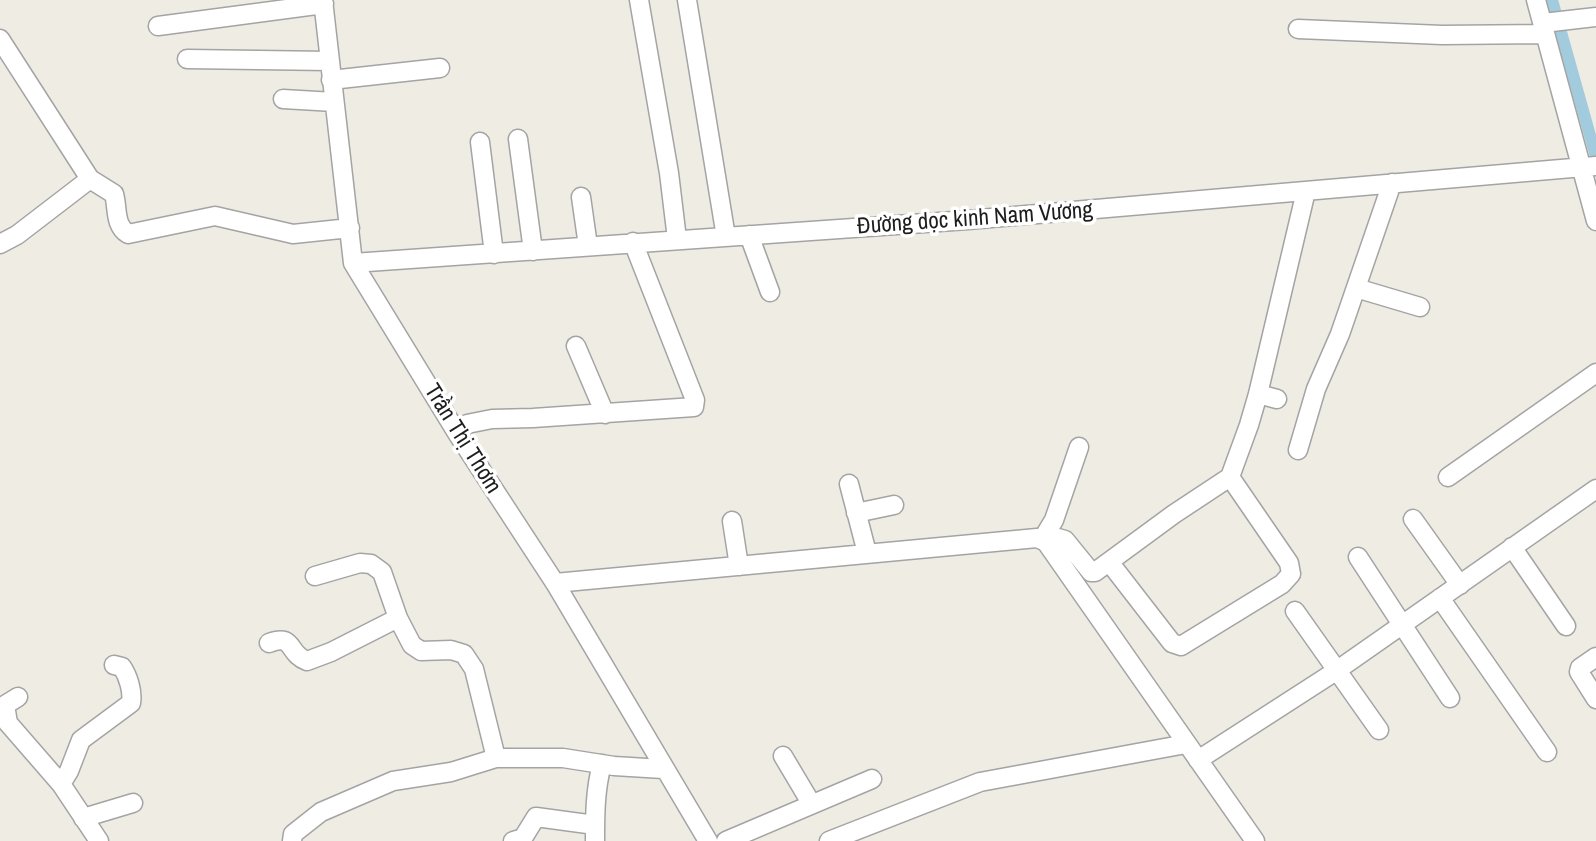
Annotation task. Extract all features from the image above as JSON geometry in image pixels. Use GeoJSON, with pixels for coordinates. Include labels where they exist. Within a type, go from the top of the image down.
{"type":"FeatureCollection","features":[{"type":"Feature","properties":{"kind":"street"},"geometry":{"type":"LineString","coordinates":[[639,0],[677,239]]}},
{"type":"Feature","properties":{"kind":"street"},"geometry":{"type":"LineString","coordinates":[[687,0],[726,237]]}},
{"type":"Feature","properties":{"kind":"street"},"geometry":{"type":"LineString","coordinates":[[1536,0],[1552,24],[1590,167],[1596,221]]}},
{"type":"Feature","properties":{"kind":"street"},"geometry":{"type":"LineString","coordinates":[[158,26],[324,2]]}},
{"type":"Feature","properties":{"kind":"street","name":"Trần Thị Thơm"},"geometry":{"type":"LineString","coordinates":[[324,2],[352,263],[457,433],[555,583],[708,841]]}},
{"type":"Feature","properties":{"kind":"street"},"geometry":{"type":"LineString","coordinates":[[1298,29],[1442,35],[1596,17]]}},
{"type":"Feature","properties":{"kind":"street"},"geometry":{"type":"LineString","coordinates":[[0,39],[90,179],[114,194],[118,222],[128,234],[215,216],[293,234],[349,228]]}},
{"type":"Feature","properties":{"kind":"street"},"geometry":{"type":"LineString","coordinates":[[187,59],[330,71],[440,68]]}},
{"type":"Feature","properties":{"kind":"street"},"geometry":{"type":"LineString","coordinates":[[283,99],[334,102]]}},
{"type":"Feature","properties":{"kind":"street"},"geometry":{"type":"LineString","coordinates":[[518,139],[533,251]]}},
{"type":"Feature","properties":{"kind":"street"},"geometry":{"type":"LineString","coordinates":[[480,142],[494,254]]}},
{"type":"Feature","properties":{"kind":"street","name":"Đường dọc kinh Nam Vương"},"geometry":{"type":"LineString","coordinates":[[352,263],[968,220],[1590,167]]}},
{"type":"Feature","properties":{"kind":"street"},"geometry":{"type":"LineString","coordinates":[[0,244],[17,235],[90,179]]}},
{"type":"Feature","properties":{"kind":"street"},"geometry":{"type":"LineString","coordinates":[[1298,450],[1316,389],[1356,288],[1392,183]]}},
{"type":"Feature","properties":{"kind":"street"},"geometry":{"type":"LineString","coordinates":[[555,583],[1021,538],[1065,540],[1091,572],[1095,572],[1230,477],[1258,426],[1258,394],[1306,191]]}},
{"type":"Feature","properties":{"kind":"street"},"geometry":{"type":"LineString","coordinates":[[581,197],[588,246]]}},
{"type":"Feature","properties":{"kind":"street"},"geometry":{"type":"LineString","coordinates":[[749,235],[770,292]]}},
{"type":"Feature","properties":{"kind":"street"},"geometry":{"type":"LineString","coordinates":[[457,433],[467,424],[492,419],[691,408],[696,404],[634,242]]}},
{"type":"Feature","properties":{"kind":"street"},"geometry":{"type":"LineString","coordinates":[[1356,288],[1420,307]]}},
{"type":"Feature","properties":{"kind":"street"},"geometry":{"type":"LineString","coordinates":[[576,346],[606,414]]}},
{"type":"Feature","properties":{"kind":"street"},"geometry":{"type":"LineString","coordinates":[[1448,477],[1596,373]]}},
{"type":"Feature","properties":{"kind":"street"},"geometry":{"type":"LineString","coordinates":[[1258,394],[1278,399]]}},
{"type":"Feature","properties":{"kind":"street"},"geometry":{"type":"LineString","coordinates":[[1044,541],[1079,447]]}},
{"type":"Feature","properties":{"kind":"street"},"geometry":{"type":"LineString","coordinates":[[1110,563],[1165,636],[1172,643],[1181,646],[1282,584],[1291,574],[1289,564],[1230,477]]}},
{"type":"Feature","properties":{"kind":"street"},"geometry":{"type":"LineString","coordinates":[[849,484],[867,553]]}},
{"type":"Feature","properties":{"kind":"street"},"geometry":{"type":"LineString","coordinates":[[1198,760],[1336,671],[1596,489]]}},
{"type":"Feature","properties":{"kind":"street"},"geometry":{"type":"LineString","coordinates":[[856,513],[894,505]]}},
{"type":"Feature","properties":{"kind":"street"},"geometry":{"type":"LineString","coordinates":[[1413,519],[1460,584]]}},
{"type":"Feature","properties":{"kind":"street"},"geometry":{"type":"LineString","coordinates":[[733,521],[739,566]]}},
{"type":"Feature","properties":{"kind":"street"},"geometry":{"type":"LineString","coordinates":[[1044,541],[1255,841]]}},
{"type":"Feature","properties":{"kind":"street"},"geometry":{"type":"LineString","coordinates":[[1512,547],[1566,626]]}},
{"type":"Feature","properties":{"kind":"street"},"geometry":{"type":"LineString","coordinates":[[1358,557],[1450,698]]}},
{"type":"Feature","properties":{"kind":"street"},"geometry":{"type":"LineString","coordinates":[[315,576],[360,563],[372,564],[382,572],[398,618],[412,645],[421,651],[451,650],[464,654],[470,661],[496,758]]}},
{"type":"Feature","properties":{"kind":"street"},"geometry":{"type":"LineString","coordinates":[[1440,598],[1547,752]]}},
{"type":"Feature","properties":{"kind":"street"},"geometry":{"type":"LineString","coordinates":[[1295,611],[1379,730]]}},
{"type":"Feature","properties":{"kind":"street"},"geometry":{"type":"LineString","coordinates":[[269,643],[280,639],[286,641],[301,659],[306,661],[331,652],[398,618]]}},
{"type":"Feature","properties":{"kind":"street"},"geometry":{"type":"LineString","coordinates":[[1596,657],[1580,668],[1579,672],[1596,699]]}},
{"type":"Feature","properties":{"kind":"street"},"geometry":{"type":"LineString","coordinates":[[61,784],[81,740],[131,703],[126,672],[122,667],[114,665]]}},
{"type":"Feature","properties":{"kind":"street"},"geometry":{"type":"LineString","coordinates":[[18,697],[5,705],[8,723],[61,784],[99,841]]}},
{"type":"Feature","properties":{"kind":"street"},"geometry":{"type":"LineString","coordinates":[[829,841],[979,782],[1186,744]]}},
{"type":"Feature","properties":{"kind":"street"},"geometry":{"type":"LineString","coordinates":[[783,756],[811,803]]}},
{"type":"Feature","properties":{"kind":"street"},"geometry":{"type":"LineString","coordinates":[[292,841],[293,834],[321,811],[393,781],[451,772],[496,758],[563,758],[663,769]]}},
{"type":"Feature","properties":{"kind":"street"},"geometry":{"type":"LineString","coordinates":[[513,841],[523,838],[536,817],[595,833],[597,780],[602,764]]}},
{"type":"Feature","properties":{"kind":"street"},"geometry":{"type":"LineString","coordinates":[[726,841],[872,779]]}},
{"type":"Feature","properties":{"kind":"street"},"geometry":{"type":"LineString","coordinates":[[83,818],[133,803]]}},
{"type":"Feature","properties":{"kind":"waterway"},"geometry":{"type":"LineString","coordinates":[[1552,0],[1596,157]]}}]}
